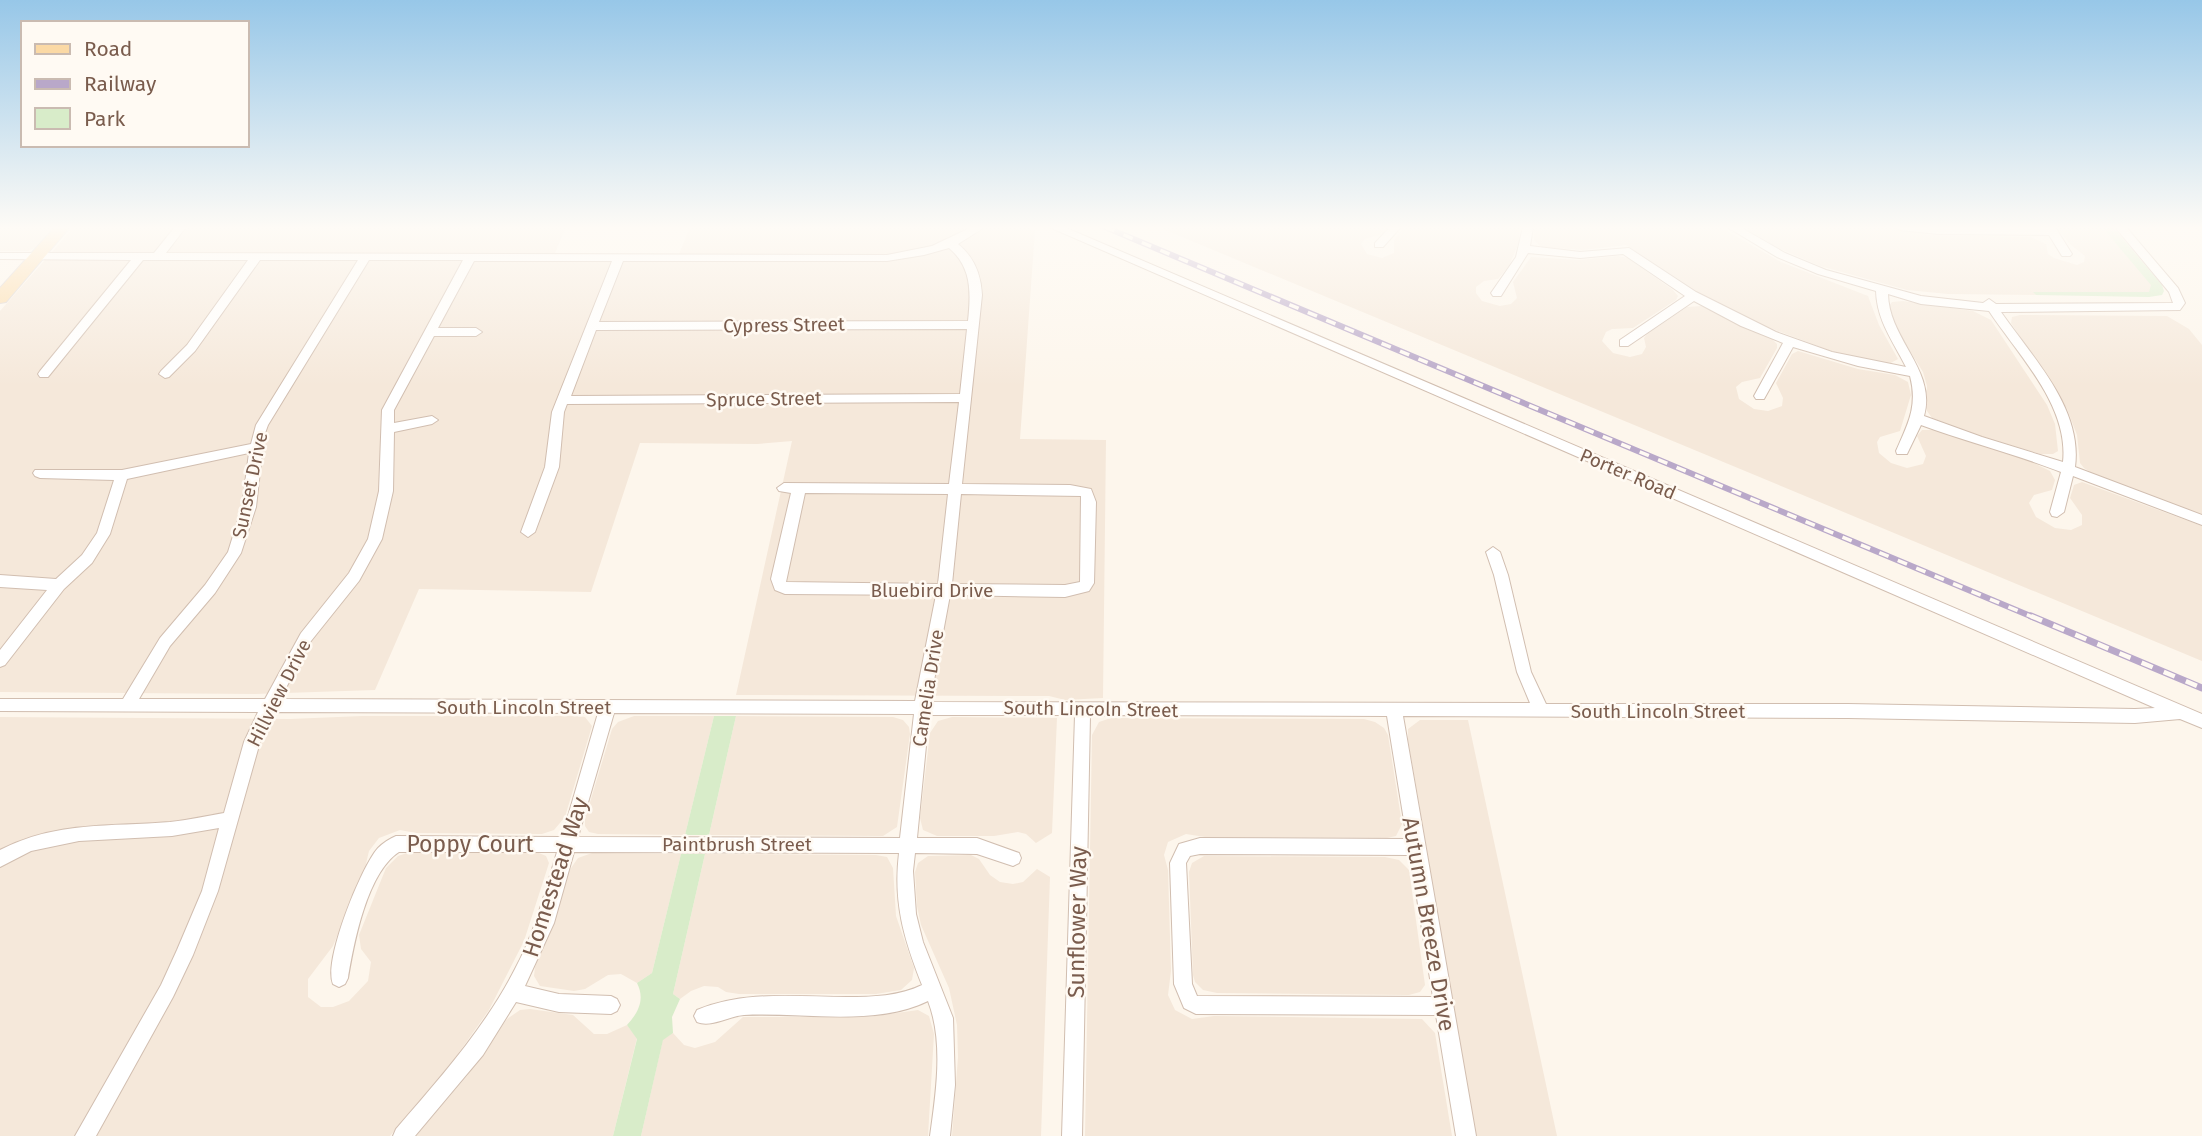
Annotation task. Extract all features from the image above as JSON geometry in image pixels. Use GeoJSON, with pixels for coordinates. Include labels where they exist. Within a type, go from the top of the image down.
{"type":"FeatureCollection","features":[{"type":"Feature","properties":{"kind":"main road"},"geometry":{"type":"LineString","coordinates":[[0,298],[16,280]]}},
{"type":"Feature","properties":{"kind":"street"},"geometry":{"type":"LineString","coordinates":[[44,374],[120,280]]}},
{"type":"Feature","properties":{"kind":"street"},"geometry":{"type":"LineString","coordinates":[[165,374],[191,348],[240,280]]}},
{"type":"Feature","properties":{"kind":"street","name":"Sunset Drive"},"geometry":{"type":"LineString","coordinates":[[127,706],[165,642],[217,580],[234,552],[249,507],[258,436],[270,411],[351,280]]}},
{"type":"Feature","properties":{"kind":"street","name":"Hillview Drive"},"geometry":{"type":"LineString","coordinates":[[85,1136],[167,991],[210,891],[252,742],[269,706],[306,637],[354,576],[375,539],[386,491],[388,410],[458,280]]}},
{"type":"Feature","properties":{"kind":"street"},"geometry":{"type":"LineString","coordinates":[[528,532],[552,467],[556,443],[555,424],[611,280]]}},
{"type":"Feature","properties":{"kind":"street","name":"Camelia Drive"},"geometry":{"type":"LineString","coordinates":[[940,1136],[946,1084],[944,1018],[914,942],[905,892],[907,846],[923,708],[944,590],[974,325],[975,280]]}},
{"type":"Feature","properties":{"kind":"street","name":"Porter Road"},"geometry":{"type":"LineString","coordinates":[[1177,280],[2202,721]]}},
{"type":"Feature","properties":{"kind":"street"},"geometry":{"type":"LineString","coordinates":[[1497,293],[1507,280]]}},
{"type":"Feature","properties":{"kind":"street"},"geometry":{"type":"LineString","coordinates":[[1669,280],[1693,296],[1790,341],[1862,365],[1916,373]]}},
{"type":"Feature","properties":{"kind":"street"},"geometry":{"type":"LineString","coordinates":[[1848,280],[1921,300],[2167,309],[2176,307],[2179,303],[2174,291],[2165,280]]}},
{"type":"Feature","properties":{"kind":"street"},"geometry":{"type":"LineString","coordinates":[[1881,291],[1880,303],[1885,320],[1916,373],[1920,387],[1920,408],[1902,451]]}},
{"type":"Feature","properties":{"kind":"street"},"geometry":{"type":"LineString","coordinates":[[1624,343],[1693,296]]}},
{"type":"Feature","properties":{"kind":"street"},"geometry":{"type":"LineString","coordinates":[[1989,303],[2062,416],[2070,450],[2068,470],[2057,512]]}},
{"type":"Feature","properties":{"kind":"street","name":"Cypress Street"},"geometry":{"type":"LineString","coordinates":[[593,326],[974,325]]}},
{"type":"Feature","properties":{"kind":"street"},"geometry":{"type":"LineString","coordinates":[[431,332],[476,332]]}},
{"type":"Feature","properties":{"kind":"street"},"geometry":{"type":"LineString","coordinates":[[1760,396],[1790,341]]}},
{"type":"Feature","properties":{"kind":"street","name":"Spruce Street"},"geometry":{"type":"LineString","coordinates":[[563,400],[965,398]]}},
{"type":"Feature","properties":{"kind":"street"},"geometry":{"type":"LineString","coordinates":[[1916,418],[2202,520]]}},
{"type":"Feature","properties":{"kind":"street"},"geometry":{"type":"LineString","coordinates":[[386,429],[432,420]]}},
{"type":"Feature","properties":{"kind":"street"},"geometry":{"type":"LineString","coordinates":[[40,473],[122,475],[256,447]]}},
{"type":"Feature","properties":{"kind":"street"},"geometry":{"type":"LineString","coordinates":[[0,661],[59,585],[87,559],[103,534],[122,475]]}},
{"type":"Feature","properties":{"kind":"street"},"geometry":{"type":"LineString","coordinates":[[784,488],[954,489]]}},
{"type":"Feature","properties":{"kind":"street","name":"Bluebird Drive"},"geometry":{"type":"LineString","coordinates":[[799,488],[780,571],[780,586],[790,589],[1065,591],[1084,587],[1089,575],[1089,502],[1086,492],[954,489]]}},
{"type":"Feature","properties":{"kind":"street"},"geometry":{"type":"LineString","coordinates":[[1493,552],[1524,672],[1541,710]]}},
{"type":"Feature","properties":{"kind":"street"},"geometry":{"type":"LineString","coordinates":[[0,581],[59,585]]}},
{"type":"Feature","properties":{"kind":"street","name":"South Lincoln Street"},"geometry":{"type":"LineString","coordinates":[[0,705],[1541,710],[2135,716],[2181,712]]}},
{"type":"Feature","properties":{"kind":"street","name":"Homestead Way"},"geometry":{"type":"LineString","coordinates":[[403,1136],[469,1057],[511,992],[545,923],[608,707]]}},
{"type":"Feature","properties":{"kind":"street","name":"Sunflower Way"},"geometry":{"type":"LineString","coordinates":[[1072,1136],[1083,708]]}},
{"type":"Feature","properties":{"kind":"street","name":"Autumn Breeze Drive"},"geometry":{"type":"LineString","coordinates":[[1394,711],[1466,1136]]}},
{"type":"Feature","properties":{"kind":"street"},"geometry":{"type":"LineString","coordinates":[[0,859],[28,844],[79,833],[172,829],[230,819]]}},
{"type":"Feature","properties":{"kind":"street","name":"Poppy Court"},"geometry":{"type":"LineString","coordinates":[[339,978],[348,934],[379,860],[391,846],[403,843],[567,843]]}},
{"type":"Feature","properties":{"kind":"street","name":"Paintbrush Street"},"geometry":{"type":"LineString","coordinates":[[567,843],[977,846],[1013,858]]}},
{"type":"Feature","properties":{"kind":"street"},"geometry":{"type":"LineString","coordinates":[[1416,847],[1191,846],[1182,851],[1178,863],[1183,984],[1190,1002],[1196,1005],[1444,1006]]}},
{"type":"Feature","properties":{"kind":"street"},"geometry":{"type":"LineString","coordinates":[[703,1016],[741,1006],[872,1006],[913,999],[933,989]]}},
{"type":"Feature","properties":{"kind":"street"},"geometry":{"type":"LineString","coordinates":[[511,992],[559,1003],[611,1005]]}},
{"type":"Feature","properties":{"kind":"shaded area"},"geometry":{"type":"Polygon","coordinates":[[[27,280],[1031,280],[1020,439],[1106,440],[1103,698],[1065,700],[1049,696],[736,695],[792,441],[757,444],[640,443],[591,592],[419,589],[375,690],[255,694],[0,692],[0,311],[27,280]]]}},
{"type":"Feature","properties":{"kind":"shaded area"},"geometry":{"type":"Polygon","coordinates":[[[1286,280],[1491,280],[1476,287],[1476,293],[1482,301],[1500,306],[1511,304],[1517,298],[1514,280],[1659,280],[1673,290],[1678,296],[1676,300],[1633,328],[1606,332],[1602,341],[1613,353],[1630,357],[1642,354],[1646,347],[1644,338],[1647,334],[1687,307],[1701,306],[1772,339],[1777,344],[1760,378],[1742,382],[1736,387],[1739,399],[1754,409],[1768,411],[1782,406],[1783,398],[1776,383],[1792,354],[1798,351],[1858,369],[1895,375],[1908,382],[1911,395],[1900,431],[1880,437],[1877,442],[1879,453],[1891,463],[1907,468],[1923,464],[1926,456],[1917,436],[1922,430],[1934,430],[2030,461],[2050,471],[2055,480],[2052,490],[2034,495],[2029,503],[2036,517],[2055,528],[2071,530],[2082,525],[2082,515],[2070,498],[2074,485],[2082,482],[2202,526],[2202,661],[1286,280]]]}},
{"type":"Feature","properties":{"kind":"shaded area"},"geometry":{"type":"Polygon","coordinates":[[[1678,280],[1827,280],[1868,296],[1879,325],[1898,359],[1889,364],[1839,354],[1757,323],[1678,280]]]}},
{"type":"Feature","properties":{"kind":"shaded area"},"geometry":{"type":"Polygon","coordinates":[[[1871,280],[2148,280],[2152,285],[2149,293],[1948,294],[1907,290],[1871,280]]]}},
{"type":"Feature","properties":{"kind":"shaded area"},"geometry":{"type":"Polygon","coordinates":[[[1903,301],[1973,311],[1991,320],[2047,405],[2055,424],[2058,451],[2053,454],[2040,454],[1932,418],[1927,411],[1927,386],[1923,372],[1895,327],[1889,306],[1892,302],[1903,301]]]}},
{"type":"Feature","properties":{"kind":"shaded area"},"geometry":{"type":"Polygon","coordinates":[[[2167,316],[2189,329],[2202,345],[2202,515],[2093,474],[2084,468],[2080,463],[2077,435],[2067,409],[2011,323],[2012,317],[2167,316]]]}},
{"type":"Feature","properties":{"kind":"shaded area"},"geometry":{"type":"Polygon","coordinates":[[[362,716],[577,716],[585,717],[592,726],[565,817],[554,830],[542,834],[416,833],[400,830],[379,838],[369,851],[365,868],[333,946],[308,979],[308,997],[321,1007],[333,1007],[349,1001],[368,981],[371,962],[361,949],[359,935],[386,868],[398,856],[410,852],[539,853],[546,856],[549,863],[524,941],[489,1010],[455,1058],[390,1136],[0,1136],[0,717],[290,719],[362,716]]]}},
{"type":"Feature","properties":{"kind":"shaded area"},"geometry":{"type":"Polygon","coordinates":[[[634,716],[714,716],[685,835],[598,834],[589,832],[585,826],[612,729],[618,722],[634,716]]]}},
{"type":"Feature","properties":{"kind":"shaded area"},"geometry":{"type":"Polygon","coordinates":[[[736,716],[893,717],[903,720],[909,727],[910,734],[897,827],[883,836],[709,835],[736,716]]]}},
{"type":"Feature","properties":{"kind":"shaded area"},"geometry":{"type":"Polygon","coordinates":[[[952,717],[1057,718],[1052,833],[1036,843],[1026,834],[1018,832],[994,836],[937,836],[923,830],[920,818],[930,733],[938,721],[952,717]]]}},
{"type":"Feature","properties":{"kind":"shaded area"},"geometry":{"type":"Polygon","coordinates":[[[1111,718],[1364,719],[1384,728],[1388,735],[1402,824],[1396,836],[1205,837],[1186,834],[1168,842],[1164,855],[1168,870],[1171,971],[1168,995],[1175,1010],[1192,1019],[1214,1016],[1422,1019],[1435,1033],[1452,1136],[1085,1136],[1092,735],[1099,722],[1111,718]]]}},
{"type":"Feature","properties":{"kind":"shaded area"},"geometry":{"type":"Polygon","coordinates":[[[1420,720],[1468,720],[1557,1136],[1476,1136],[1408,740],[1408,729],[1420,720]]]}},
{"type":"Feature","properties":{"kind":"shaded area"},"geometry":{"type":"Polygon","coordinates":[[[592,853],[681,854],[652,973],[637,983],[621,974],[608,975],[585,989],[574,991],[540,986],[534,976],[535,967],[569,871],[578,858],[592,853]]]}},
{"type":"Feature","properties":{"kind":"shaded area"},"geometry":{"type":"Polygon","coordinates":[[[705,854],[887,857],[893,868],[896,916],[914,968],[912,980],[901,990],[876,994],[739,994],[726,992],[718,987],[704,986],[680,999],[673,994],[705,854]]]}},
{"type":"Feature","properties":{"kind":"shaded area"},"geometry":{"type":"Polygon","coordinates":[[[971,855],[979,859],[990,875],[1000,882],[1023,882],[1037,869],[1050,877],[1041,1136],[952,1136],[958,1057],[957,1025],[949,988],[921,925],[915,872],[918,863],[928,856],[971,855]]]}},
{"type":"Feature","properties":{"kind":"shaded area"},"geometry":{"type":"Polygon","coordinates":[[[1204,856],[1385,857],[1399,860],[1409,870],[1425,985],[1420,992],[1409,995],[1217,993],[1203,990],[1195,982],[1193,975],[1189,872],[1192,863],[1204,856]]]}},
{"type":"Feature","properties":{"kind":"shaded area"},"geometry":{"type":"Polygon","coordinates":[[[520,1010],[573,1015],[594,1034],[607,1034],[627,1025],[637,1038],[613,1136],[416,1136],[467,1076],[507,1019],[520,1010]]]}},
{"type":"Feature","properties":{"kind":"shaded area"},"geometry":{"type":"Polygon","coordinates":[[[918,1010],[929,1016],[934,1034],[928,1136],[641,1136],[663,1039],[673,1033],[684,1045],[695,1048],[715,1042],[743,1017],[868,1017],[918,1010]]]}},
{"type":"Feature","properties":{"kind":"green space"},"geometry":{"type":"Polygon","coordinates":[[[2147,280],[2158,280],[2164,291],[2162,295],[2036,295],[2033,292],[2149,292],[2151,285],[2147,280]]]}},
{"type":"Feature","properties":{"kind":"green space"},"geometry":{"type":"Polygon","coordinates":[[[714,716],[736,716],[709,835],[685,835],[714,716]]]}},
{"type":"Feature","properties":{"kind":"green space"},"geometry":{"type":"Polygon","coordinates":[[[681,854],[705,854],[673,994],[680,999],[672,1017],[673,1033],[663,1040],[641,1136],[613,1136],[637,1039],[627,1025],[640,1005],[637,983],[652,973],[681,854]]]}},
{"type":"Feature","properties":{"kind":"railway"},"geometry":{"type":"LineString","coordinates":[[1231,280],[2035,618]]}},
{"type":"Feature","properties":{"kind":"railway"},"geometry":{"type":"LineString","coordinates":[[2031,616],[2202,688]]}}]}
